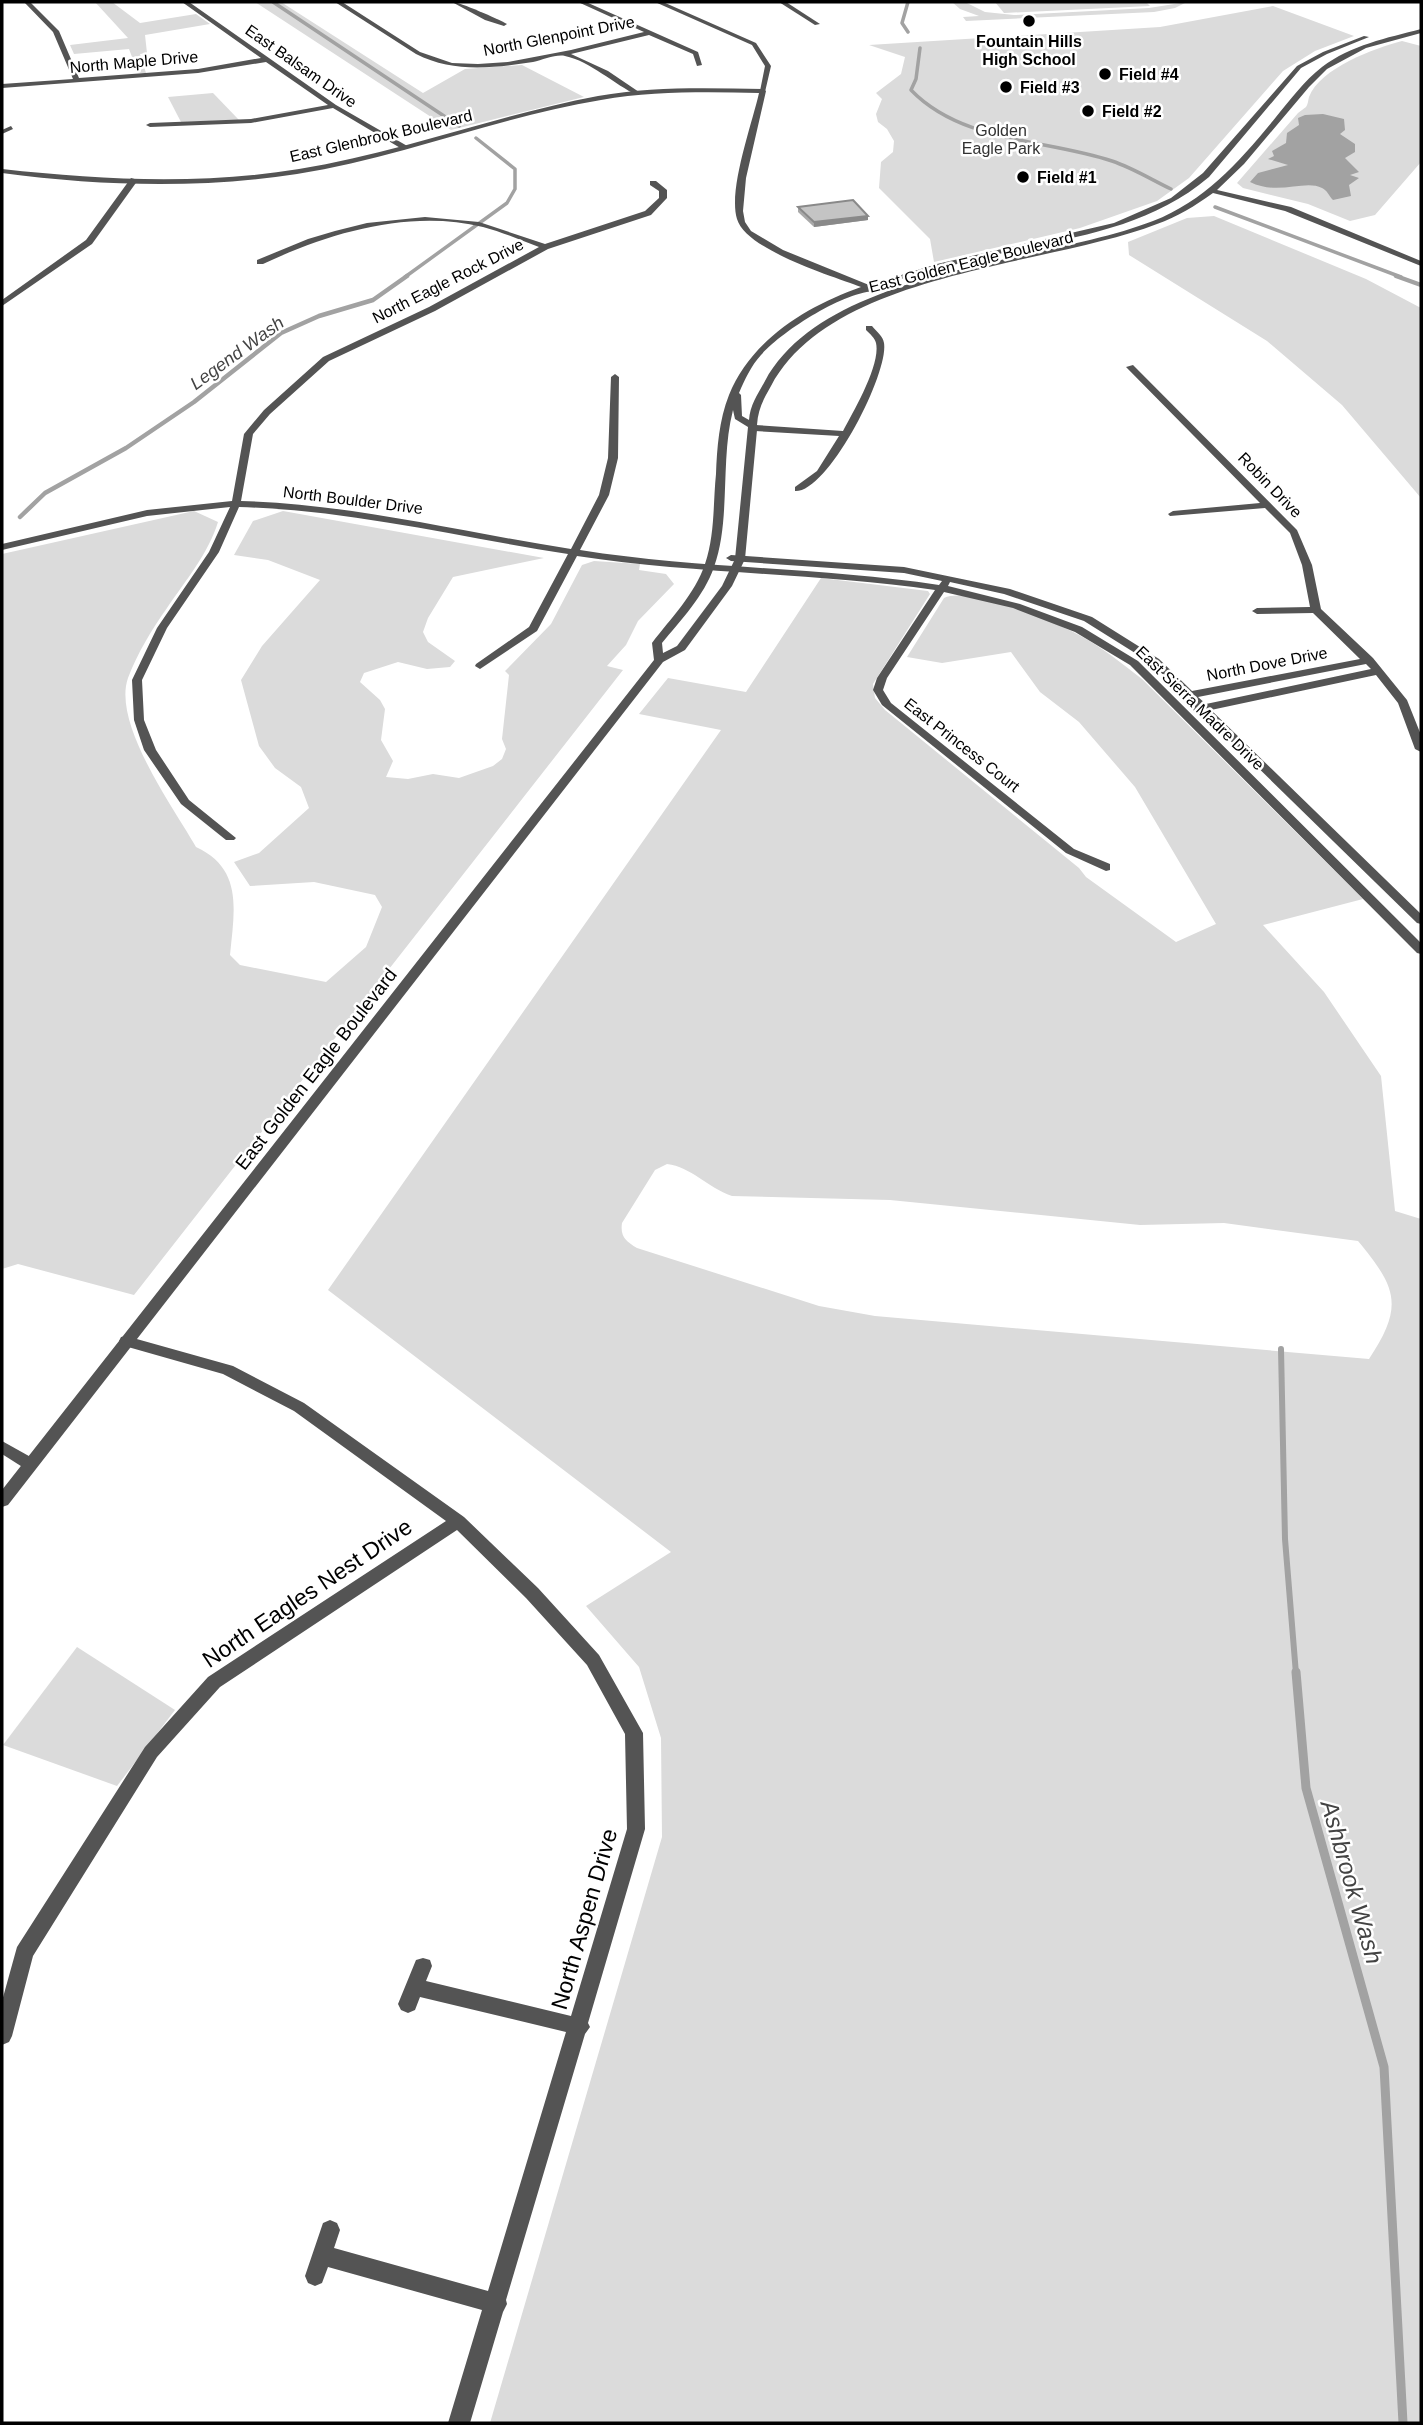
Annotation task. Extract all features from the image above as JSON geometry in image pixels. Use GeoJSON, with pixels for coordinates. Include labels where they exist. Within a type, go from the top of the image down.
{"type":"FeatureCollection","features":[{"type":"Feature","properties":{"kind":"street"},"geometry":{"type":"LineString","coordinates":[[27,2],[56,32],[77,80]]}},
{"type":"Feature","properties":{"kind":"street","name":"East Balsam Drive"},"geometry":{"type":"LineString","coordinates":[[185,2],[334,106],[405,147]]}},
{"type":"Feature","properties":{"kind":"street","name":"North Glenpoint Drive"},"geometry":{"type":"LineString","coordinates":[[338,2],[430,59],[458,65],[495,65],[652,32]]}},
{"type":"Feature","properties":{"kind":"street"},"geometry":{"type":"LineString","coordinates":[[455,2],[487,19],[504,24]]}},
{"type":"Feature","properties":{"kind":"street"},"geometry":{"type":"LineString","coordinates":[[581,2],[696,53],[699,65]]}},
{"type":"Feature","properties":{"kind":"street"},"geometry":{"type":"LineString","coordinates":[[657,2],[754,44],[764,55],[768,66],[739,196],[741,223],[747,232],[767,245],[888,294]]}},
{"type":"Feature","properties":{"kind":"street"},"geometry":{"type":"LineString","coordinates":[[782,2],[817,24]]}},
{"type":"Feature","properties":{"kind":"street","name":"East Golden Eagle Boulevard"},"geometry":{"type":"LineString","coordinates":[[659,660],[657,643],[690,599],[710,561],[727,415],[736,383],[760,352],[797,321],[870,287],[1109,226],[1163,206],[1197,184],[1299,67],[1342,45],[1421,23]]}},
{"type":"Feature","properties":{"kind":"street","name":"East Golden Eagle Boulevard"},"geometry":{"type":"LineString","coordinates":[[2,1501],[659,660],[681,648],[727,586],[737,564],[755,428],[754,409],[760,390],[782,356],[834,317],[888,294],[1128,232],[1175,215],[1217,188],[1321,70],[1351,53],[1421,32]]}},
{"type":"Feature","properties":{"kind":"street"},"geometry":{"type":"LineString","coordinates":[[562,52],[606,72],[637,93]]}},
{"type":"Feature","properties":{"kind":"street","name":"North Maple Drive"},"geometry":{"type":"LineString","coordinates":[[2,86],[198,71],[269,59]]}},
{"type":"Feature","properties":{"kind":"street","name":"East Glenbrook Boulevard"},"geometry":{"type":"LineString","coordinates":[[2,171],[74,179],[134,180],[232,178],[282,173],[339,164],[584,101],[689,89],[763,91]]}},
{"type":"Feature","properties":{"kind":"street"},"geometry":{"type":"LineString","coordinates":[[150,125],[251,121],[334,106]]}},
{"type":"Feature","properties":{"kind":"street"},"geometry":{"type":"LineString","coordinates":[[2,132],[10,128]]}},
{"type":"Feature","properties":{"kind":"street"},"geometry":{"type":"LineString","coordinates":[[2,304],[89,242],[134,180]]}},
{"type":"Feature","properties":{"kind":"street","name":"North Eagle Rock Drive"},"geometry":{"type":"LineString","coordinates":[[236,504],[249,434],[267,412],[326,359],[432,309],[545,247],[648,213],[663,198],[663,190],[653,183]]}},
{"type":"Feature","properties":{"kind":"street"},"geometry":{"type":"LineString","coordinates":[[1197,184],[1311,210],[1421,256]]}},
{"type":"Feature","properties":{"kind":"street"},"geometry":{"type":"LineString","coordinates":[[1217,188],[1288,209],[1421,264]]}},
{"type":"Feature","properties":{"kind":"street"},"geometry":{"type":"LineString","coordinates":[[260,262],[285,250],[384,223],[429,219],[478,224],[545,247]]}},
{"type":"Feature","properties":{"kind":"street"},"geometry":{"type":"LineString","coordinates":[[798,489],[821,471],[845,434],[881,354],[880,341],[869,328]]}},
{"type":"Feature","properties":{"kind":"street","name":"Robin Drive"},"geometry":{"type":"LineString","coordinates":[[1130,367],[1294,532],[1307,565],[1316,610]]}},
{"type":"Feature","properties":{"kind":"street"},"geometry":{"type":"LineString","coordinates":[[480,666],[533,629],[604,495],[612,458],[615,377]]}},
{"type":"Feature","properties":{"kind":"street"},"geometry":{"type":"LineString","coordinates":[[736,383],[738,418],[755,428],[845,434]]}},
{"type":"Feature","properties":{"kind":"street"},"geometry":{"type":"LineString","coordinates":[[230,838],[185,802],[150,750],[139,720],[137,680],[162,628],[214,552],[236,504]]}},
{"type":"Feature","properties":{"kind":"street","name":"North Boulder Drive"},"geometry":{"type":"LineString","coordinates":[[2,547],[138,514],[236,504],[313,507],[610,558],[737,564]]}},
{"type":"Feature","properties":{"kind":"street"},"geometry":{"type":"LineString","coordinates":[[1173,514],[1269,505]]}},
{"type":"Feature","properties":{"kind":"street","name":"East Sierra Madre Drive"},"geometry":{"type":"LineString","coordinates":[[737,564],[1006,591],[1088,619],[1155,661],[1421,920]]}},
{"type":"Feature","properties":{"kind":"street","name":"East Sierra Madre Drive"},"geometry":{"type":"LineString","coordinates":[[944,584],[1024,608],[1095,638],[1134,663],[1421,950]]}},
{"type":"Feature","properties":{"kind":"street","name":"East Princess Court"},"geometry":{"type":"LineString","coordinates":[[944,584],[882,678],[878,690],[887,705],[1070,851],[1107,867]]}},
{"type":"Feature","properties":{"kind":"street"},"geometry":{"type":"LineString","coordinates":[[1257,611],[1316,610],[1369,660],[1403,702],[1421,749]]}},
{"type":"Feature","properties":{"kind":"street","name":"North Dove Drive"},"geometry":{"type":"LineString","coordinates":[[1171,700],[1369,660]]}},
{"type":"Feature","properties":{"kind":"street","name":"North Dove Drive"},"geometry":{"type":"LineString","coordinates":[[1183,712],[1379,671]]}},
{"type":"Feature","properties":{"kind":"street","name":"North Aspen Drive"},"geometry":{"type":"LineString","coordinates":[[126,1341],[229,1370],[299,1407],[458,1521],[532,1593],[593,1660],[634,1733],[636,1829],[580,2027],[459,2423]]}},
{"type":"Feature","properties":{"kind":"street"},"geometry":{"type":"LineString","coordinates":[[2,1447],[30,1464]]}},
{"type":"Feature","properties":{"kind":"street","name":"North Eagles Nest Drive"},"geometry":{"type":"LineString","coordinates":[[2,2036],[24,1954],[151,1752],[214,1682],[458,1521]]}},
{"type":"Feature","properties":{"kind":"street"},"geometry":{"type":"LineString","coordinates":[[423,1966],[411,1996],[580,2027]]}},
{"type":"Feature","properties":{"kind":"street"},"geometry":{"type":"LineString","coordinates":[[316,2276],[330,2230]]}},
{"type":"Feature","properties":{"kind":"street"},"geometry":{"type":"LineString","coordinates":[[322,2255],[497,2304]]}},
{"type":"Feature","properties":{"kind":"green space"},"geometry":{"type":"Polygon","coordinates":[[[95,2],[112,2],[140,23],[196,14],[210,24],[145,35],[147,53],[140,54],[146,73],[138,73],[129,49],[74,54],[70,45],[128,38],[95,2]]]}},
{"type":"Feature","properties":{"kind":"green space"},"geometry":{"type":"Polygon","coordinates":[[[255,2],[281,2],[423,93],[465,69],[522,65],[584,97],[451,130],[255,2]]]}},
{"type":"Feature","properties":{"kind":"green space"},"geometry":{"type":"Polygon","coordinates":[[[952,2],[965,2],[985,12],[1014,15],[1149,8],[1187,2],[1175,8],[1154,12],[966,21],[963,17],[979,16],[960,9],[952,2]]]}},
{"type":"Feature","properties":{"kind":"green space"},"geometry":{"type":"Polygon","coordinates":[[[995,2],[1146,2],[1150,6],[1004,13],[995,2]]]}},
{"type":"Feature","properties":{"kind":"green space","name":"Golden Eagle Park"},"geometry":{"type":"Polygon","coordinates":[[[1273,6],[1354,36],[1315,51],[1283,71],[1189,178],[1157,201],[1080,228],[934,262],[930,239],[879,188],[881,162],[893,152],[894,141],[887,129],[878,122],[876,114],[882,99],[876,93],[901,74],[905,57],[869,45],[1160,27],[1273,6]]]}},
{"type":"Feature","properties":{"kind":"green space"},"geometry":{"type":"Polygon","coordinates":[[[1402,41],[1421,46],[1421,162],[1375,215],[1350,221],[1308,204],[1243,188],[1237,183],[1306,107],[1315,87],[1324,77],[1364,54],[1402,41]]]}},
{"type":"Feature","properties":{"kind":"green space"},"geometry":{"type":"Polygon","coordinates":[[[213,93],[239,120],[181,122],[168,97],[213,93]]]}},
{"type":"Feature","properties":{"kind":"green space"},"geometry":{"type":"Polygon","coordinates":[[[1214,216],[1366,279],[1421,308],[1421,498],[1342,405],[1267,341],[1129,255],[1128,242],[1187,218],[1214,216]]]}},
{"type":"Feature","properties":{"kind":"green space"},"geometry":{"type":"Polygon","coordinates":[[[194,511],[218,522],[202,556],[140,651],[128,678],[125,697],[129,718],[148,765],[196,847],[222,867],[229,880],[234,908],[230,955],[240,965],[326,982],[366,947],[382,907],[375,895],[314,882],[250,886],[234,862],[259,853],[309,808],[301,787],[275,768],[259,746],[241,680],[262,646],[320,580],[268,560],[234,555],[253,521],[283,511],[544,558],[453,577],[428,618],[423,632],[428,642],[455,661],[450,667],[427,669],[398,662],[364,673],[360,682],[380,700],[385,709],[381,740],[393,761],[386,777],[408,779],[433,774],[459,778],[493,766],[502,759],[506,749],[502,739],[509,675],[505,671],[551,624],[582,565],[594,561],[640,564],[639,570],[666,574],[674,584],[638,621],[626,645],[607,666],[623,670],[134,1295],[18,1264],[2,1269],[2,554],[194,511]]]}},
{"type":"Feature","properties":{"kind":"green space"},"geometry":{"type":"Polygon","coordinates":[[[821,578],[928,591],[930,594],[873,684],[875,698],[885,710],[1079,868],[1086,877],[1176,942],[1216,924],[1135,787],[1079,722],[1040,692],[1011,652],[942,663],[907,657],[944,598],[972,597],[1012,607],[1079,635],[1142,679],[1363,899],[1263,925],[1324,992],[1381,1076],[1395,1211],[1421,1219],[1421,2423],[490,2423],[662,1837],[661,1738],[639,1667],[586,1606],[671,1552],[328,1290],[721,730],[639,714],[668,678],[746,692],[821,578]],[[667,1164],[655,1170],[622,1223],[622,1232],[627,1241],[637,1248],[819,1306],[875,1316],[1369,1359],[1388,1325],[1391,1311],[1388,1285],[1358,1241],[1224,1223],[1140,1225],[890,1200],[732,1196],[676,1166],[667,1164]]]}},
{"type":"Feature","properties":{"kind":"green space"},"geometry":{"type":"Polygon","coordinates":[[[77,1647],[175,1710],[117,1786],[3,1745],[77,1647]]]}},
{"type":"Feature","properties":{"kind":"shaded area"},"geometry":{"type":"Polygon","coordinates":[[[1323,114],[1344,119],[1345,130],[1340,134],[1355,144],[1355,152],[1345,158],[1359,172],[1350,175],[1359,178],[1349,185],[1351,196],[1333,200],[1324,189],[1315,186],[1271,188],[1250,182],[1258,173],[1288,165],[1268,159],[1274,156],[1272,151],[1286,143],[1287,133],[1299,125],[1298,118],[1323,114]]]}},
{"type":"Feature","properties":{"kind":"building"},"geometry":{"type":"Polygon","coordinates":[[[853,200],[868,216],[814,222],[798,207],[853,200]]]}},
{"type":"Feature","properties":{"kind":"waterway","name":"Legend Wash"},"geometry":{"type":"LineString","coordinates":[[273,2],[459,126]]}},
{"type":"Feature","properties":{"kind":"waterway","name":"Ashbrook Wash"},"geometry":{"type":"LineString","coordinates":[[908,2],[902,23],[908,32]]}},
{"type":"Feature","properties":{"kind":"waterway"},"geometry":{"type":"LineString","coordinates":[[920,48],[916,79],[911,90],[932,107],[955,120],[1006,137],[1112,161],[1171,189]]}},
{"type":"Feature","properties":{"kind":"waterway","name":"Legend Wash"},"geometry":{"type":"LineString","coordinates":[[405,277],[507,203],[515,189],[515,169],[476,138]]}},
{"type":"Feature","properties":{"kind":"waterway"},"geometry":{"type":"LineString","coordinates":[[1215,207],[1401,277]]}},
{"type":"Feature","properties":{"kind":"waterway","name":"Legend Wash"},"geometry":{"type":"LineString","coordinates":[[20,517],[45,493],[126,448],[194,402],[281,333],[319,316],[373,300],[407,276]]}},
{"type":"Feature","properties":{"kind":"waterway"},"geometry":{"type":"LineString","coordinates":[[1396,276],[1421,285]]}},
{"type":"Feature","properties":{"kind":"waterway","name":"Ashbrook Wash"},"geometry":{"type":"LineString","coordinates":[[1281,1349],[1285,1539],[1296,1674]]}},
{"type":"Feature","properties":{"kind":"waterway","name":"Ashbrook Wash"},"geometry":{"type":"LineString","coordinates":[[1296,1672],[1306,1788],[1384,2067],[1403,2423]]}},
{"type":"Feature","properties":{"kind":"place","name":"Fountain Hills High School"},"geometry":{"type":"Point","coordinates":[1029,21]}},
{"type":"Feature","properties":{"kind":"place","name":"Field #4"},"geometry":{"type":"Point","coordinates":[1105,74]}},
{"type":"Feature","properties":{"kind":"place","name":"Field #3"},"geometry":{"type":"Point","coordinates":[1006,87]}},
{"type":"Feature","properties":{"kind":"place","name":"Field #2"},"geometry":{"type":"Point","coordinates":[1088,111]}},
{"type":"Feature","properties":{"kind":"place","name":"Field #1"},"geometry":{"type":"Point","coordinates":[1023,177]}}]}
